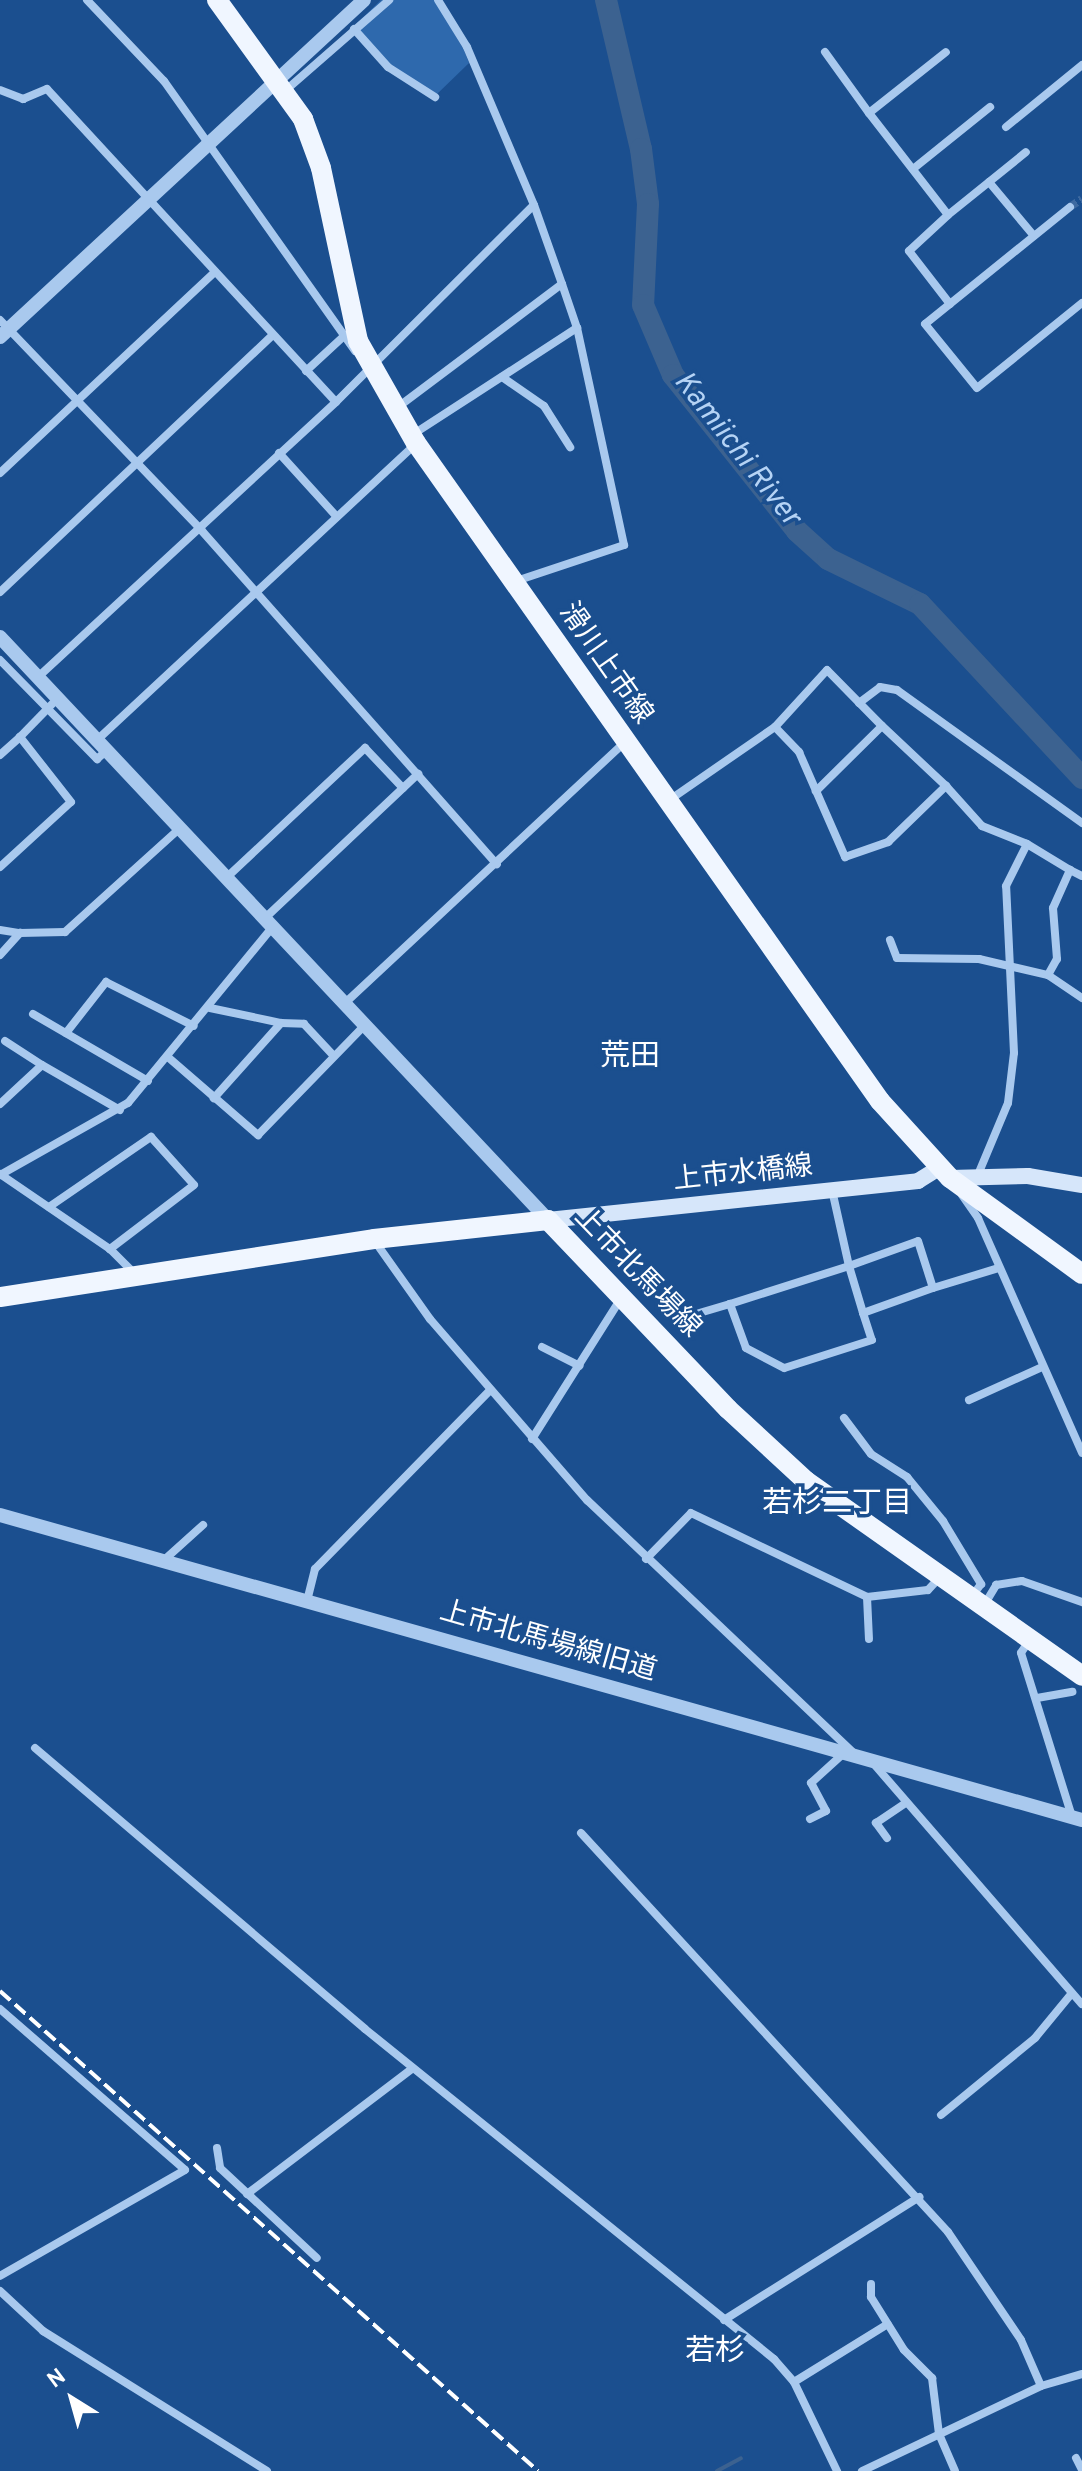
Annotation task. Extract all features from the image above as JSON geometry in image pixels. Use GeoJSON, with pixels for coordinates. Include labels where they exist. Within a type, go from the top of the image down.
{"type":"FeatureCollection","features":[{"type":"Feature","properties":{"kind":"main road","name":"滑川上市線"},"geometry":{"type":"LineString","coordinates":[[217,0],[282,84],[321,168],[344,291],[369,370],[413,440],[880,1101],[945,1172],[1082,1274]]}},
{"type":"Feature","properties":{"kind":"main road"},"geometry":{"type":"LineString","coordinates":[[945,1172],[1028,1176],[1082,1185]]}},
{"type":"Feature","properties":{"kind":"main road","name":"上市水橋線"},"geometry":{"type":"LineString","coordinates":[[548,1220],[918,1181],[945,1172]]}},
{"type":"Feature","properties":{"kind":"main road","name":"上市北馬場線"},"geometry":{"type":"LineString","coordinates":[[0,1297],[374,1239],[548,1220],[794,1472],[1030,1640],[1077,1684]]}},
{"type":"Feature","properties":{"kind":"street"},"geometry":{"type":"LineString","coordinates":[[87,0],[164,81],[369,370]]}},
{"type":"Feature","properties":{"kind":"street"},"geometry":{"type":"LineString","coordinates":[[282,84],[364,0]]}},
{"type":"Feature","properties":{"kind":"street"},"geometry":{"type":"LineString","coordinates":[[389,0],[209,143],[3,329],[81,399],[497,864]]}},
{"type":"Feature","properties":{"kind":"street"},"geometry":{"type":"LineString","coordinates":[[438,0],[467,47],[534,205],[562,284],[577,328],[624,545],[513,582]]}},
{"type":"Feature","properties":{"kind":"street"},"geometry":{"type":"LineString","coordinates":[[354,29],[388,67],[435,97]]}},
{"type":"Feature","properties":{"kind":"street"},"geometry":{"type":"LineString","coordinates":[[825,52],[948,215]]}},
{"type":"Feature","properties":{"kind":"street"},"geometry":{"type":"LineString","coordinates":[[869,113],[946,52]]}},
{"type":"Feature","properties":{"kind":"street"},"geometry":{"type":"LineString","coordinates":[[1006,127],[1082,65]]}},
{"type":"Feature","properties":{"kind":"street"},"geometry":{"type":"LineString","coordinates":[[0,90],[23,99],[47,89],[336,402]]}},
{"type":"Feature","properties":{"kind":"street"},"geometry":{"type":"LineString","coordinates":[[913,169],[990,107]]}},
{"type":"Feature","properties":{"kind":"street"},"geometry":{"type":"LineString","coordinates":[[950,304],[909,251],[1026,152]]}},
{"type":"Feature","properties":{"kind":"street"},"geometry":{"type":"LineString","coordinates":[[989,182],[1034,236]]}},
{"type":"Feature","properties":{"kind":"street"},"geometry":{"type":"LineString","coordinates":[[36,680],[202,531],[534,205]]}},
{"type":"Feature","properties":{"kind":"street"},"geometry":{"type":"LineString","coordinates":[[1070,207],[925,324],[977,388],[1082,303]]}},
{"type":"Feature","properties":{"kind":"street"},"geometry":{"type":"LineString","coordinates":[[0,473],[215,272]]}},
{"type":"Feature","properties":{"kind":"street"},"geometry":{"type":"LineString","coordinates":[[394,410],[562,284]]}},
{"type":"Feature","properties":{"kind":"street"},"geometry":{"type":"LineString","coordinates":[[100,746],[413,440],[577,328]]}},
{"type":"Feature","properties":{"kind":"street"},"geometry":{"type":"LineString","coordinates":[[0,592],[139,465],[272,336]]}},
{"type":"Feature","properties":{"kind":"street"},"geometry":{"type":"LineString","coordinates":[[306,371],[343,337]]}},
{"type":"Feature","properties":{"kind":"street"},"geometry":{"type":"LineString","coordinates":[[502,377],[544,406],[570,447]]}},
{"type":"Feature","properties":{"kind":"street"},"geometry":{"type":"LineString","coordinates":[[279,453],[337,517]]}},
{"type":"Feature","properties":{"kind":"street"},"geometry":{"type":"LineString","coordinates":[[2,650],[36,680],[52,705]]}},
{"type":"Feature","properties":{"kind":"street"},"geometry":{"type":"LineString","coordinates":[[2,650],[52,705],[100,746],[548,1220]]}},
{"type":"Feature","properties":{"kind":"street"},"geometry":{"type":"LineString","coordinates":[[668,801],[775,727],[827,670],[946,786],[982,826],[1027,844],[1082,876]]}},
{"type":"Feature","properties":{"kind":"street"},"geometry":{"type":"LineString","coordinates":[[859,703],[880,687],[897,690],[1082,823]]}},
{"type":"Feature","properties":{"kind":"street"},"geometry":{"type":"LineString","coordinates":[[0,755],[52,705]]}},
{"type":"Feature","properties":{"kind":"street"},"geometry":{"type":"LineString","coordinates":[[816,791],[882,726]]}},
{"type":"Feature","properties":{"kind":"street"},"geometry":{"type":"LineString","coordinates":[[775,727],[799,752],[845,857],[888,842],[946,786]]}},
{"type":"Feature","properties":{"kind":"street"},"geometry":{"type":"LineString","coordinates":[[0,867],[71,802],[20,737]]}},
{"type":"Feature","properties":{"kind":"street"},"geometry":{"type":"LineString","coordinates":[[344,1004],[625,741]]}},
{"type":"Feature","properties":{"kind":"street"},"geometry":{"type":"LineString","coordinates":[[224,879],[365,748],[403,788]]}},
{"type":"Feature","properties":{"kind":"street"},"geometry":{"type":"LineString","coordinates":[[137,1275],[110,1249],[0,1174],[120,1110],[210,1008],[267,925],[418,774]]}},
{"type":"Feature","properties":{"kind":"street"},"geometry":{"type":"LineString","coordinates":[[0,930],[65,932],[178,830]]}},
{"type":"Feature","properties":{"kind":"street"},"geometry":{"type":"LineString","coordinates":[[945,1172],[978,1177],[1008,1103],[1014,1053],[1007,966],[1006,886],[1027,844]]}},
{"type":"Feature","properties":{"kind":"street"},"geometry":{"type":"LineString","coordinates":[[1048,975],[1057,959],[1053,908],[1070,870]]}},
{"type":"Feature","properties":{"kind":"street"},"geometry":{"type":"LineString","coordinates":[[0,955],[20,933]]}},
{"type":"Feature","properties":{"kind":"street"},"geometry":{"type":"LineString","coordinates":[[890,940],[897,958],[1007,966],[1048,975],[1082,998]]}},
{"type":"Feature","properties":{"kind":"street"},"geometry":{"type":"LineString","coordinates":[[66,1033],[106,982],[194,1026]]}},
{"type":"Feature","properties":{"kind":"street"},"geometry":{"type":"LineString","coordinates":[[210,1008],[281,1023],[304,1024],[333,1055]]}},
{"type":"Feature","properties":{"kind":"street"},"geometry":{"type":"LineString","coordinates":[[33,1014],[148,1081]]}},
{"type":"Feature","properties":{"kind":"street"},"geometry":{"type":"LineString","coordinates":[[214,1098],[281,1023]]}},
{"type":"Feature","properties":{"kind":"street"},"geometry":{"type":"LineString","coordinates":[[169,1058],[258,1135],[364,1026]]}},
{"type":"Feature","properties":{"kind":"street"},"geometry":{"type":"LineString","coordinates":[[5,1041],[120,1110]]}},
{"type":"Feature","properties":{"kind":"street"},"geometry":{"type":"LineString","coordinates":[[0,1104],[42,1065]]}},
{"type":"Feature","properties":{"kind":"street"},"geometry":{"type":"LineString","coordinates":[[49,1207],[151,1137],[194,1185],[110,1249]]}},
{"type":"Feature","properties":{"kind":"street"},"geometry":{"type":"LineString","coordinates":[[945,1172],[978,1218],[1082,1453]]}},
{"type":"Feature","properties":{"kind":"street"},"geometry":{"type":"LineString","coordinates":[[730,1304],[746,1348],[784,1368],[872,1340],[849,1266],[832,1190]]}},
{"type":"Feature","properties":{"kind":"street"},"geometry":{"type":"LineString","coordinates":[[374,1239],[490,1390],[532,1439],[646,1559],[857,1756],[904,1804],[1082,2004]]}},
{"type":"Feature","properties":{"kind":"street"},"geometry":{"type":"LineString","coordinates":[[679,1319],[918,1241],[933,1288]]}},
{"type":"Feature","properties":{"kind":"street"},"geometry":{"type":"LineString","coordinates":[[863,1313],[999,1268]]}},
{"type":"Feature","properties":{"kind":"street"},"geometry":{"type":"LineString","coordinates":[[532,1439],[621,1298]]}},
{"type":"Feature","properties":{"kind":"street"},"geometry":{"type":"LineString","coordinates":[[542,1347],[580,1366]]}},
{"type":"Feature","properties":{"kind":"street"},"geometry":{"type":"LineString","coordinates":[[969,1400],[1042,1367]]}},
{"type":"Feature","properties":{"kind":"street"},"geometry":{"type":"LineString","coordinates":[[307,1601],[315,1569],[333,1548],[490,1390]]}},
{"type":"Feature","properties":{"kind":"street"},"geometry":{"type":"LineString","coordinates":[[844,1418],[871,1454],[907,1477],[943,1521],[981,1584],[977,1603]]}},
{"type":"Feature","properties":{"kind":"street"},"geometry":{"type":"LineString","coordinates":[[646,1559],[691,1513],[867,1597],[928,1590],[939,1578]]}},
{"type":"Feature","properties":{"kind":"street","name":"上市北馬場線旧道"},"geometry":{"type":"LineString","coordinates":[[0,1515],[1077,1819]]}},
{"type":"Feature","properties":{"kind":"street"},"geometry":{"type":"LineString","coordinates":[[163,1561],[203,1525]]}},
{"type":"Feature","properties":{"kind":"street"},"geometry":{"type":"LineString","coordinates":[[977,1603],[996,1585],[1022,1581],[1082,1602]]}},
{"type":"Feature","properties":{"kind":"street"},"geometry":{"type":"LineString","coordinates":[[867,1597],[869,1639]]}},
{"type":"Feature","properties":{"kind":"street"},"geometry":{"type":"LineString","coordinates":[[1030,1640],[1021,1653],[1077,1819]]}},
{"type":"Feature","properties":{"kind":"street"},"geometry":{"type":"LineString","coordinates":[[1037,1698],[1077,1684]]}},
{"type":"Feature","properties":{"kind":"street"},"geometry":{"type":"LineString","coordinates":[[35,1748],[413,2068],[724,2320],[794,2382],[837,2471]]}},
{"type":"Feature","properties":{"kind":"street"},"geometry":{"type":"LineString","coordinates":[[810,1819],[826,1811],[811,1783],[857,1756]]}},
{"type":"Feature","properties":{"kind":"street"},"geometry":{"type":"LineString","coordinates":[[887,1838],[876,1823],[904,1804]]}},
{"type":"Feature","properties":{"kind":"street"},"geometry":{"type":"LineString","coordinates":[[581,1833],[919,2197],[1021,2340],[1041,2386]]}},
{"type":"Feature","properties":{"kind":"street"},"geometry":{"type":"LineString","coordinates":[[941,2115],[1035,2038],[1072,1993]]}},
{"type":"Feature","properties":{"kind":"street"},"geometry":{"type":"LineString","coordinates":[[0,2009],[185,2170],[0,2276]]}},
{"type":"Feature","properties":{"kind":"street"},"geometry":{"type":"LineString","coordinates":[[247,2194],[413,2068]]}},
{"type":"Feature","properties":{"kind":"street"},"geometry":{"type":"LineString","coordinates":[[217,2148],[220,2168],[317,2258]]}},
{"type":"Feature","properties":{"kind":"street"},"geometry":{"type":"LineString","coordinates":[[724,2320],[919,2197]]}},
{"type":"Feature","properties":{"kind":"street"},"geometry":{"type":"LineString","coordinates":[[871,2284],[888,2324],[932,2378],[939,2434],[955,2471]]}},
{"type":"Feature","properties":{"kind":"street"},"geometry":{"type":"LineString","coordinates":[[0,2291],[43,2331],[267,2471]]}},
{"type":"Feature","properties":{"kind":"street"},"geometry":{"type":"LineString","coordinates":[[794,2382],[888,2324]]}},
{"type":"Feature","properties":{"kind":"street"},"geometry":{"type":"LineString","coordinates":[[865,2470],[1041,2386],[1082,2374]]}},
{"type":"Feature","properties":{"kind":"street"},"geometry":{"type":"LineString","coordinates":[[1076,2458],[1082,2470]]}},
{"type":"Feature","properties":{"kind":"shaded area"},"geometry":{"type":"Polygon","coordinates":[[[381,0],[435,0],[464,50],[469,63],[436,95],[393,68],[354,26],[381,0]]]}},
{"type":"Feature","properties":{"kind":"waterway","name":"Kamiichi River"},"geometry":{"type":"LineString","coordinates":[[606,0],[641,149],[648,204],[643,305],[673,375],[797,531],[828,559],[920,604],[1082,778]]}},
{"type":"Feature","properties":{"kind":"waterway"},"geometry":{"type":"LineString","coordinates":[[717,2471],[741,2458]]}},
{"type":"Feature","properties":{"kind":"tunnel"},"geometry":{"type":"LineString","coordinates":[[1070,207],[1082,199]]}},
{"type":"Feature","properties":{"kind":"railway"},"geometry":{"type":"LineString","coordinates":[[0,1991],[538,2471]]}},
{"type":"Feature","properties":{"kind":"district","name":"荒田"},"geometry":{"type":"Point","coordinates":[630,1058]}},
{"type":"Feature","properties":{"kind":"district","name":"若杉二丁目"},"geometry":{"type":"Point","coordinates":[837,1505]}},
{"type":"Feature","properties":{"kind":"district","name":"若杉"},"geometry":{"type":"Point","coordinates":[715,2353]}}]}
